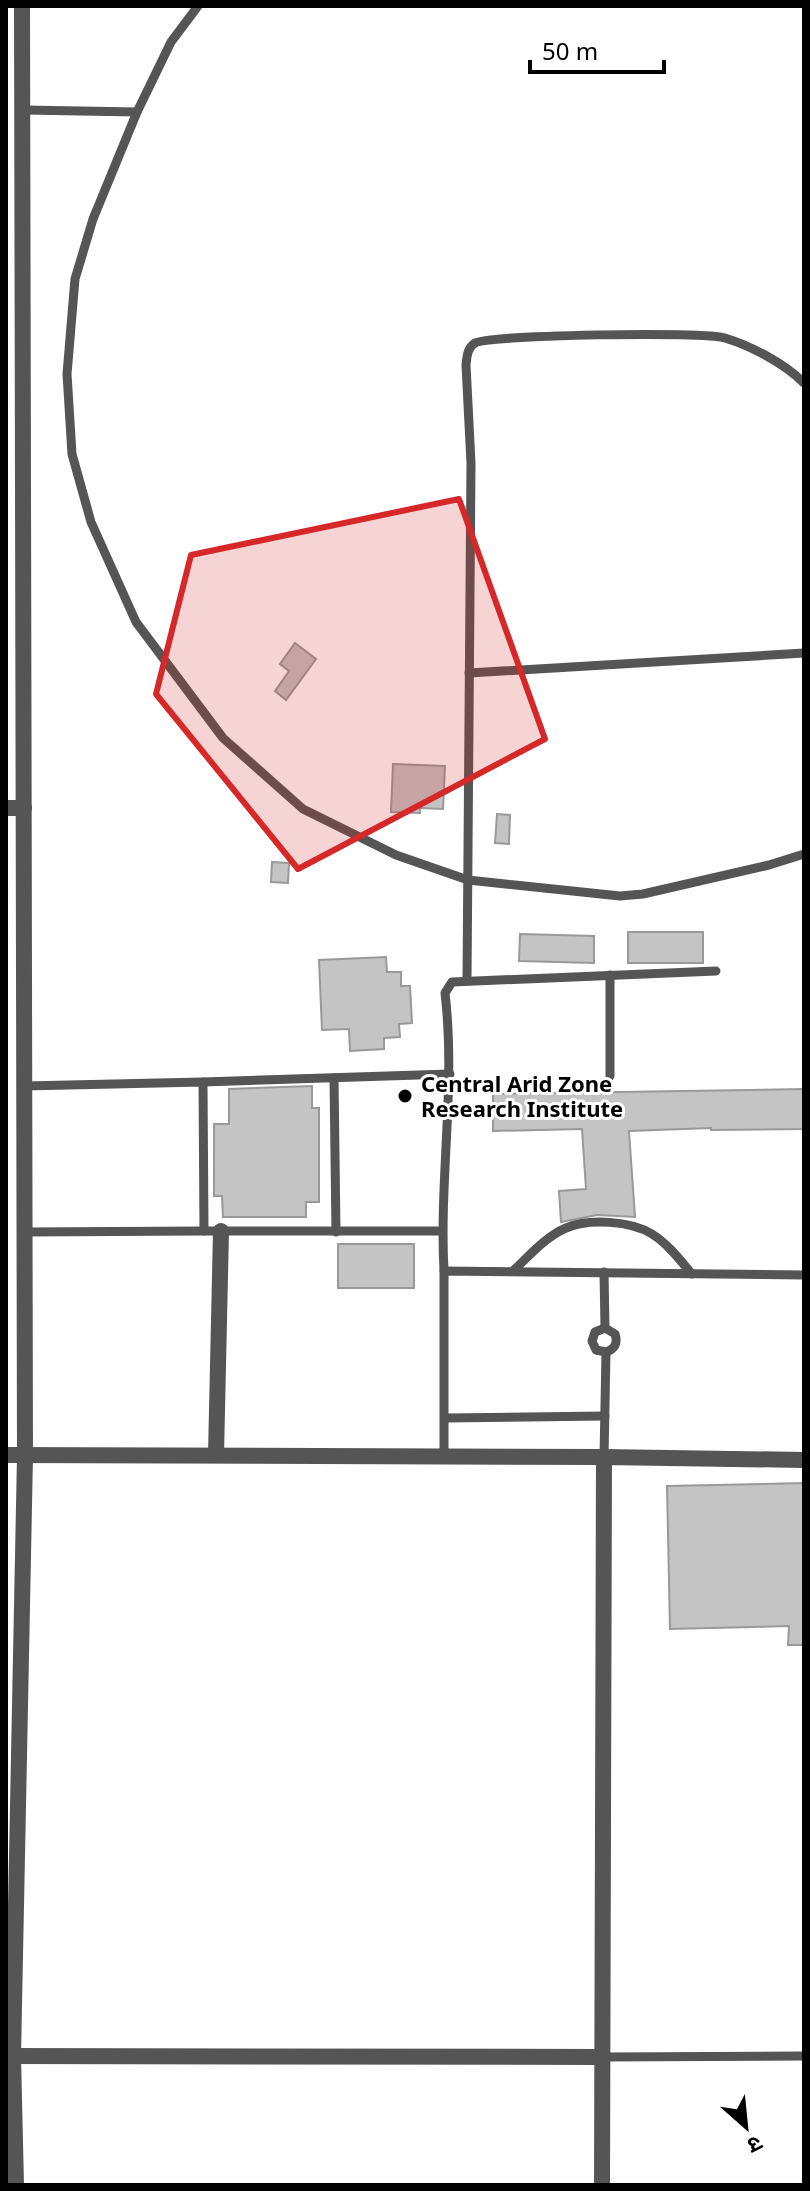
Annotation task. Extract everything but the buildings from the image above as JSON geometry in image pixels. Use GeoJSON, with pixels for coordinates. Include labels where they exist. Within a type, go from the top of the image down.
{"type":"FeatureCollection","features":[{"type":"Feature","properties":{"kind":"street"},"geometry":{"type":"LineString","coordinates":[[16,2185],[9,2056],[25,1456],[22,6]]}},
{"type":"Feature","properties":{"kind":"street"},"geometry":{"type":"LineString","coordinates":[[6,110],[24,110]]}},
{"type":"Feature","properties":{"kind":"street"},"geometry":{"type":"LineString","coordinates":[[6,808],[24,808]]}},
{"type":"Feature","properties":{"kind":"street"},"geometry":{"type":"LineString","coordinates":[[216,1455],[221,1231]]}},
{"type":"Feature","properties":{"kind":"street"},"geometry":{"type":"LineString","coordinates":[[6,1455],[804,1460]]}},
{"type":"Feature","properties":{"kind":"street"},"geometry":{"type":"LineString","coordinates":[[602,2185],[604,1457]]}},
{"type":"Feature","properties":{"kind":"street"},"geometry":{"type":"LineString","coordinates":[[9,2056],[602,2057]]}},
{"type":"Feature","properties":{"kind":"lane"},"geometry":{"type":"LineString","coordinates":[[198,6],[171,42],[137,112],[93,219],[75,279],[67,374],[72,454],[91,522],[136,622],[223,738],[303,809],[396,855],[468,880],[620,896],[643,894],[804,854]]}},
{"type":"Feature","properties":{"kind":"lane"},"geometry":{"type":"LineString","coordinates":[[24,110],[137,112]]}},
{"type":"Feature","properties":{"kind":"lane"},"geometry":{"type":"LineString","coordinates":[[467,980],[471,463],[466,365],[472,344],[487,339],[524,337],[722,337],[762,354],[804,383]]}},
{"type":"Feature","properties":{"kind":"lane"},"geometry":{"type":"LineString","coordinates":[[469,673],[804,653]]}},
{"type":"Feature","properties":{"kind":"lane"},"geometry":{"type":"LineString","coordinates":[[444,1458],[442,1231],[450,1074],[445,993],[452,982],[467,980],[716,971]]}},
{"type":"Feature","properties":{"kind":"lane"},"geometry":{"type":"LineString","coordinates":[[610,975],[610,1076]]}},
{"type":"Feature","properties":{"kind":"lane"},"geometry":{"type":"LineString","coordinates":[[24,1086],[450,1074]]}},
{"type":"Feature","properties":{"kind":"lane"},"geometry":{"type":"LineString","coordinates":[[334,1078],[336,1232]]}},
{"type":"Feature","properties":{"kind":"lane"},"geometry":{"type":"LineString","coordinates":[[203,1082],[204,1231]]}},
{"type":"Feature","properties":{"kind":"lane"},"geometry":{"type":"LineString","coordinates":[[513,1271],[544,1242],[565,1228],[598,1223],[649,1232],[666,1245],[692,1274]]}},
{"type":"Feature","properties":{"kind":"lane"},"geometry":{"type":"LineString","coordinates":[[24,1232],[442,1231]]}},
{"type":"Feature","properties":{"kind":"lane"},"geometry":{"type":"LineString","coordinates":[[444,1271],[804,1275]]}},
{"type":"Feature","properties":{"kind":"lane"},"geometry":{"type":"LineString","coordinates":[[604,1272],[605,1328]]}},
{"type":"Feature","properties":{"kind":"lane"},"geometry":{"type":"LineString","coordinates":[[605,1328],[615,1334],[616,1342],[613,1349],[606,1352],[596,1350],[592,1341],[595,1332],[605,1328]]}},
{"type":"Feature","properties":{"kind":"lane"},"geometry":{"type":"LineString","coordinates":[[604,1457],[606,1352]]}},
{"type":"Feature","properties":{"kind":"lane"},"geometry":{"type":"LineString","coordinates":[[445,1418],[605,1416]]}},
{"type":"Feature","properties":{"kind":"lane"},"geometry":{"type":"LineString","coordinates":[[602,2057],[804,2056]]}},
{"type":"Feature","properties":{"kind":"highlighted area"},"geometry":{"type":"Polygon","coordinates":[[[459,499],[545,739],[298,869],[156,694],[191,555],[459,499]]]}},
{"type":"Feature","properties":{"kind":"place","name":"Central Arid Zone Research Institute"},"geometry":{"type":"Point","coordinates":[405,1096]}}]}
